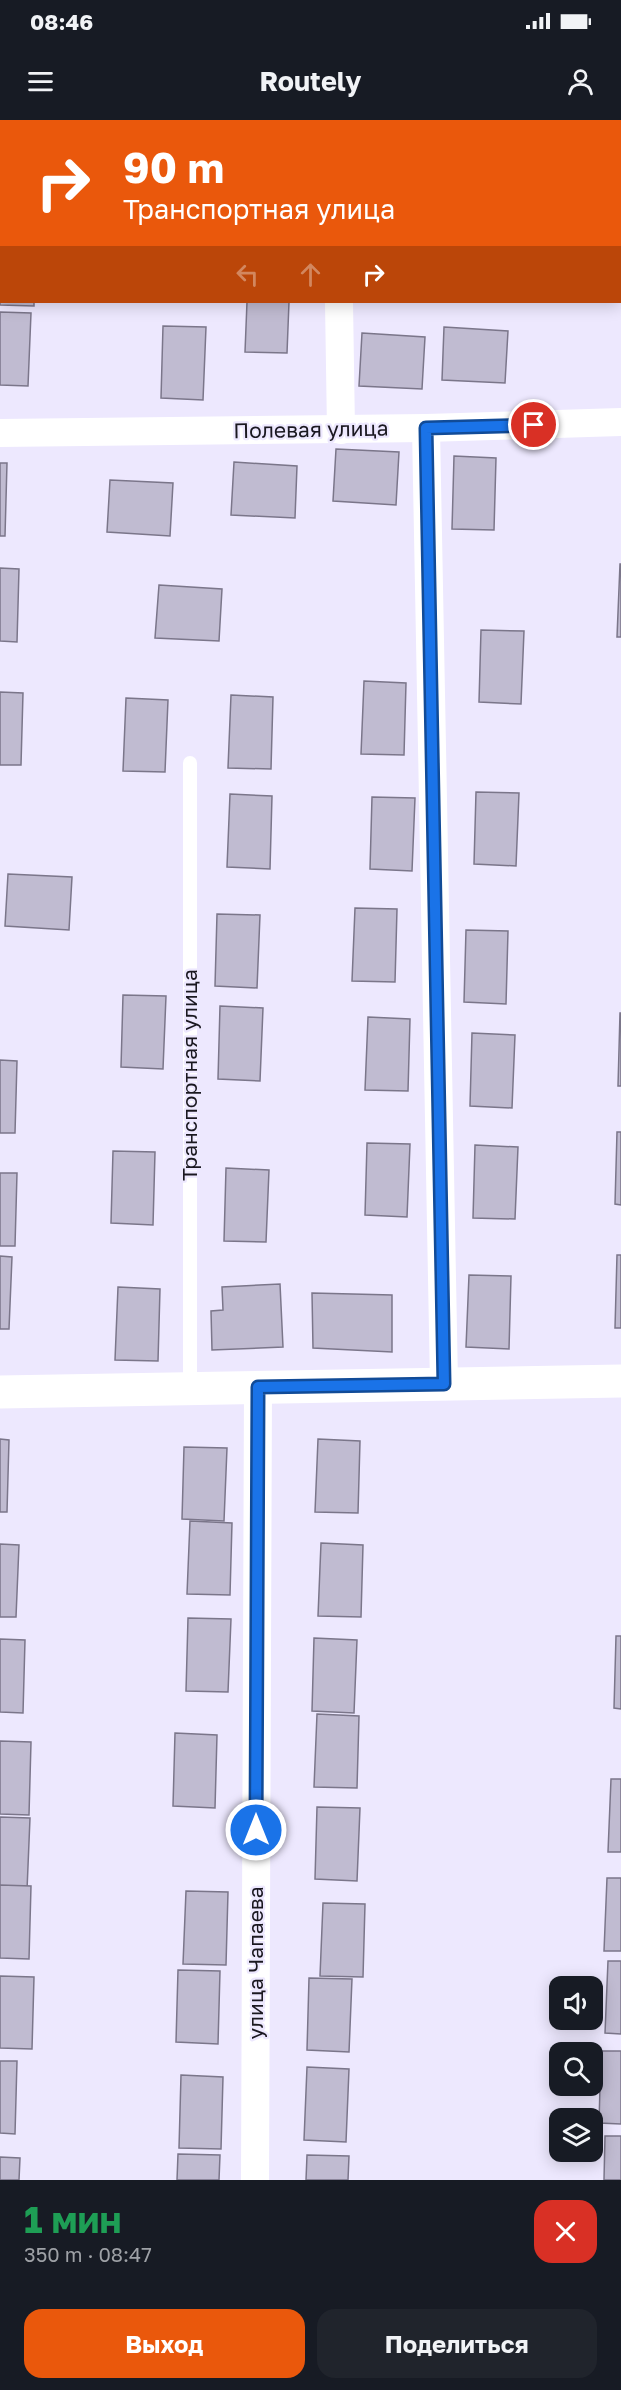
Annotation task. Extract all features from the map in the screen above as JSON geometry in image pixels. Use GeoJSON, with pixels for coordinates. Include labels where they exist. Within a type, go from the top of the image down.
{"type":"FeatureCollection","features":[{"type":"Feature","properties":{"kind":"street"},"geometry":{"type":"LineString","coordinates":[[339,303],[341,430]]}},
{"type":"Feature","properties":{"kind":"street","name":"Полевая улица"},"geometry":{"type":"LineString","coordinates":[[0,433],[341,430],[621,422]]}},
{"type":"Feature","properties":{"kind":"street"},"geometry":{"type":"LineString","coordinates":[[426,428],[444,1384]]}},
{"type":"Feature","properties":{"kind":"street"},"geometry":{"type":"LineString","coordinates":[[0,1392],[621,1381]]}},
{"type":"Feature","properties":{"kind":"street","name":"улица Чапаева"},"geometry":{"type":"LineString","coordinates":[[255,2180],[258,1387]]}},
{"type":"Feature","properties":{"kind":"lane","name":"Транспортная улица"},"geometry":{"type":"LineString","coordinates":[[190,763],[190,1388]]}},
{"type":"Feature","properties":{"kind":"building"},"geometry":{"type":"Polygon","coordinates":[[[0,303],[34,303],[34,306],[0,305],[0,303]]]}},
{"type":"Feature","properties":{"kind":"building"},"geometry":{"type":"Polygon","coordinates":[[[247,303],[289,303],[287,353],[245,352],[247,303]]]}},
{"type":"Feature","properties":{"kind":"building"},"geometry":{"type":"Polygon","coordinates":[[[0,312],[31,313],[28,386],[0,385],[0,312]]]}},
{"type":"Feature","properties":{"kind":"building"},"geometry":{"type":"Polygon","coordinates":[[[163,326],[206,327],[203,400],[161,398],[163,326]]]}},
{"type":"Feature","properties":{"kind":"building"},"geometry":{"type":"Polygon","coordinates":[[[444,327],[508,331],[505,383],[442,380],[444,327]]]}},
{"type":"Feature","properties":{"kind":"building"},"geometry":{"type":"Polygon","coordinates":[[[362,333],[425,337],[422,389],[359,386],[362,333]]]}},
{"type":"Feature","properties":{"kind":"building"},"geometry":{"type":"Polygon","coordinates":[[[336,449],[399,452],[396,505],[333,501],[336,449]]]}},
{"type":"Feature","properties":{"kind":"building"},"geometry":{"type":"Polygon","coordinates":[[[454,456],[496,458],[494,530],[452,529],[454,456]]]}},
{"type":"Feature","properties":{"kind":"building"},"geometry":{"type":"Polygon","coordinates":[[[234,462],[297,466],[295,518],[231,515],[234,462]]]}},
{"type":"Feature","properties":{"kind":"building"},"geometry":{"type":"Polygon","coordinates":[[[0,463],[7,463],[5,536],[0,536],[0,463]]]}},
{"type":"Feature","properties":{"kind":"building"},"geometry":{"type":"Polygon","coordinates":[[[110,480],[173,483],[170,536],[107,532],[110,480]]]}},
{"type":"Feature","properties":{"kind":"building"},"geometry":{"type":"Polygon","coordinates":[[[620,564],[621,637],[617,637],[620,564]]]}},
{"type":"Feature","properties":{"kind":"building"},"geometry":{"type":"Polygon","coordinates":[[[0,568],[19,569],[17,642],[0,641],[0,568]]]}},
{"type":"Feature","properties":{"kind":"building"},"geometry":{"type":"Polygon","coordinates":[[[159,585],[222,589],[219,641],[155,638],[159,585]]]}},
{"type":"Feature","properties":{"kind":"building"},"geometry":{"type":"Polygon","coordinates":[[[481,630],[524,631],[521,704],[479,702],[481,630]]]}},
{"type":"Feature","properties":{"kind":"building"},"geometry":{"type":"Polygon","coordinates":[[[364,681],[406,683],[404,755],[361,754],[364,681]]]}},
{"type":"Feature","properties":{"kind":"building"},"geometry":{"type":"Polygon","coordinates":[[[0,692],[23,693],[21,765],[0,765],[0,692]]]}},
{"type":"Feature","properties":{"kind":"building"},"geometry":{"type":"Polygon","coordinates":[[[231,695],[273,697],[271,769],[228,768],[231,695]]]}},
{"type":"Feature","properties":{"kind":"building"},"geometry":{"type":"Polygon","coordinates":[[[126,698],[168,700],[165,772],[123,771],[126,698]]]}},
{"type":"Feature","properties":{"kind":"building"},"geometry":{"type":"Polygon","coordinates":[[[476,792],[519,793],[516,866],[474,864],[476,792]]]}},
{"type":"Feature","properties":{"kind":"building"},"geometry":{"type":"Polygon","coordinates":[[[230,794],[272,796],[270,869],[227,867],[230,794]]]}},
{"type":"Feature","properties":{"kind":"building"},"geometry":{"type":"Polygon","coordinates":[[[372,797],[415,798],[412,871],[370,869],[372,797]]]}},
{"type":"Feature","properties":{"kind":"building"},"geometry":{"type":"Polygon","coordinates":[[[8,874],[72,877],[69,930],[5,926],[8,874]]]}},
{"type":"Feature","properties":{"kind":"building"},"geometry":{"type":"Polygon","coordinates":[[[355,908],[397,909],[395,982],[352,981],[355,908]]]}},
{"type":"Feature","properties":{"kind":"building"},"geometry":{"type":"Polygon","coordinates":[[[217,914],[260,915],[257,988],[215,986],[217,914]]]}},
{"type":"Feature","properties":{"kind":"building"},"geometry":{"type":"Polygon","coordinates":[[[466,930],[508,931],[506,1004],[464,1002],[466,930]]]}},
{"type":"Feature","properties":{"kind":"building"},"geometry":{"type":"Polygon","coordinates":[[[123,995],[166,996],[163,1069],[121,1067],[123,995]]]}},
{"type":"Feature","properties":{"kind":"building"},"geometry":{"type":"Polygon","coordinates":[[[220,1006],[263,1008],[260,1081],[218,1079],[220,1006]]]}},
{"type":"Feature","properties":{"kind":"building"},"geometry":{"type":"Polygon","coordinates":[[[620,1013],[621,1086],[618,1086],[620,1013]]]}},
{"type":"Feature","properties":{"kind":"building"},"geometry":{"type":"Polygon","coordinates":[[[368,1017],[410,1019],[408,1091],[365,1090],[368,1017]]]}},
{"type":"Feature","properties":{"kind":"building"},"geometry":{"type":"Polygon","coordinates":[[[472,1033],[515,1035],[512,1108],[470,1106],[472,1033]]]}},
{"type":"Feature","properties":{"kind":"building"},"geometry":{"type":"Polygon","coordinates":[[[0,1060],[17,1061],[15,1133],[0,1133],[0,1060]]]}},
{"type":"Feature","properties":{"kind":"building"},"geometry":{"type":"Polygon","coordinates":[[[617,1132],[621,1132],[621,1205],[615,1204],[617,1132]]]}},
{"type":"Feature","properties":{"kind":"building"},"geometry":{"type":"Polygon","coordinates":[[[367,1143],[410,1144],[407,1217],[365,1215],[367,1143]]]}},
{"type":"Feature","properties":{"kind":"building"},"geometry":{"type":"Polygon","coordinates":[[[475,1145],[518,1147],[515,1219],[473,1218],[475,1145]]]}},
{"type":"Feature","properties":{"kind":"building"},"geometry":{"type":"Polygon","coordinates":[[[113,1151],[155,1152],[153,1225],[111,1223],[113,1151]]]}},
{"type":"Feature","properties":{"kind":"building"},"geometry":{"type":"Polygon","coordinates":[[[226,1168],[269,1170],[266,1242],[224,1241],[226,1168]]]}},
{"type":"Feature","properties":{"kind":"building"},"geometry":{"type":"Polygon","coordinates":[[[0,1173],[17,1173],[15,1246],[0,1246],[0,1173]]]}},
{"type":"Feature","properties":{"kind":"building"},"geometry":{"type":"Polygon","coordinates":[[[617,1255],[621,1255],[621,1328],[615,1328],[617,1255]]]}},
{"type":"Feature","properties":{"kind":"building"},"geometry":{"type":"Polygon","coordinates":[[[0,1256],[12,1257],[9,1329],[0,1329],[0,1256]]]}},
{"type":"Feature","properties":{"kind":"building"},"geometry":{"type":"Polygon","coordinates":[[[469,1275],[511,1276],[509,1349],[466,1347],[469,1275]]]}},
{"type":"Feature","properties":{"kind":"building"},"geometry":{"type":"Polygon","coordinates":[[[280,1284],[283,1347],[212,1350],[211,1311],[223,1310],[222,1287],[280,1284]]]}},
{"type":"Feature","properties":{"kind":"building"},"geometry":{"type":"Polygon","coordinates":[[[118,1287],[160,1289],[158,1361],[115,1360],[118,1287]]]}},
{"type":"Feature","properties":{"kind":"building"},"geometry":{"type":"Polygon","coordinates":[[[312,1293],[392,1295],[392,1352],[313,1348],[312,1293]]]}},
{"type":"Feature","properties":{"kind":"building"},"geometry":{"type":"Polygon","coordinates":[[[0,1439],[9,1440],[7,1512],[0,1512],[0,1439]]]}},
{"type":"Feature","properties":{"kind":"building"},"geometry":{"type":"Polygon","coordinates":[[[318,1439],[360,1441],[358,1513],[315,1512],[318,1439]]]}},
{"type":"Feature","properties":{"kind":"building"},"geometry":{"type":"Polygon","coordinates":[[[184,1447],[227,1448],[224,1521],[182,1519],[184,1447]]]}},
{"type":"Feature","properties":{"kind":"building"},"geometry":{"type":"Polygon","coordinates":[[[190,1521],[232,1523],[230,1595],[187,1594],[190,1521]]]}},
{"type":"Feature","properties":{"kind":"building"},"geometry":{"type":"Polygon","coordinates":[[[321,1543],[363,1545],[361,1617],[318,1616],[321,1543]]]}},
{"type":"Feature","properties":{"kind":"building"},"geometry":{"type":"Polygon","coordinates":[[[0,1544],[19,1545],[16,1617],[0,1617],[0,1544]]]}},
{"type":"Feature","properties":{"kind":"building"},"geometry":{"type":"Polygon","coordinates":[[[188,1618],[231,1619],[228,1692],[186,1691],[188,1618]]]}},
{"type":"Feature","properties":{"kind":"building"},"geometry":{"type":"Polygon","coordinates":[[[616,1636],[621,1636],[621,1709],[614,1708],[616,1636]]]}},
{"type":"Feature","properties":{"kind":"building"},"geometry":{"type":"Polygon","coordinates":[[[314,1638],[357,1640],[354,1713],[312,1711],[314,1638]]]}},
{"type":"Feature","properties":{"kind":"building"},"geometry":{"type":"Polygon","coordinates":[[[0,1639],[25,1640],[23,1713],[0,1712],[0,1639]]]}},
{"type":"Feature","properties":{"kind":"building"},"geometry":{"type":"Polygon","coordinates":[[[317,1714],[359,1716],[357,1788],[314,1787],[317,1714]]]}},
{"type":"Feature","properties":{"kind":"building"},"geometry":{"type":"Polygon","coordinates":[[[175,1733],[217,1735],[215,1808],[173,1806],[175,1733]]]}},
{"type":"Feature","properties":{"kind":"building"},"geometry":{"type":"Polygon","coordinates":[[[0,1741],[31,1742],[29,1815],[0,1814],[0,1741]]]}},
{"type":"Feature","properties":{"kind":"building"},"geometry":{"type":"Polygon","coordinates":[[[611,1779],[621,1779],[621,1852],[608,1852],[611,1779]]]}},
{"type":"Feature","properties":{"kind":"building"},"geometry":{"type":"Polygon","coordinates":[[[317,1807],[360,1808],[357,1881],[315,1879],[317,1807]]]}},
{"type":"Feature","properties":{"kind":"building"},"geometry":{"type":"Polygon","coordinates":[[[0,1817],[30,1818],[27,1890],[0,1889],[0,1817]]]}},
{"type":"Feature","properties":{"kind":"building"},"geometry":{"type":"Polygon","coordinates":[[[607,1878],[621,1878],[621,1951],[604,1951],[607,1878]]]}},
{"type":"Feature","properties":{"kind":"building"},"geometry":{"type":"Polygon","coordinates":[[[0,1885],[31,1886],[29,1959],[0,1958],[0,1885]]]}},
{"type":"Feature","properties":{"kind":"building"},"geometry":{"type":"Polygon","coordinates":[[[186,1891],[228,1892],[226,1965],[183,1964],[186,1891]]]}},
{"type":"Feature","properties":{"kind":"building"},"geometry":{"type":"Polygon","coordinates":[[[323,1903],[365,1904],[363,1977],[320,1976],[323,1903]]]}},
{"type":"Feature","properties":{"kind":"building"},"geometry":{"type":"Polygon","coordinates":[[[608,1961],[621,1961],[621,2034],[605,2033],[608,1961]]]}},
{"type":"Feature","properties":{"kind":"building"},"geometry":{"type":"Polygon","coordinates":[[[178,1970],[220,1971],[218,2044],[176,2042],[178,1970]]]}},
{"type":"Feature","properties":{"kind":"building"},"geometry":{"type":"Polygon","coordinates":[[[0,1976],[34,1977],[32,2049],[0,2048],[0,1976]]]}},
{"type":"Feature","properties":{"kind":"building"},"geometry":{"type":"Polygon","coordinates":[[[309,1978],[352,1979],[349,2052],[307,2050],[309,1978]]]}},
{"type":"Feature","properties":{"kind":"building"},"geometry":{"type":"Polygon","coordinates":[[[603,2051],[621,2051],[621,2124],[603,2123],[603,2108],[599,2108],[600,2096],[603,2096],[603,2051]]]}},
{"type":"Feature","properties":{"kind":"building"},"geometry":{"type":"Polygon","coordinates":[[[0,2061],[17,2061],[15,2134],[0,2133],[0,2061]]]}},
{"type":"Feature","properties":{"kind":"building"},"geometry":{"type":"Polygon","coordinates":[[[307,2067],[349,2069],[346,2142],[304,2140],[307,2067]]]}},
{"type":"Feature","properties":{"kind":"building"},"geometry":{"type":"Polygon","coordinates":[[[181,2075],[223,2077],[221,2149],[179,2148],[181,2075]]]}},
{"type":"Feature","properties":{"kind":"building"},"geometry":{"type":"Polygon","coordinates":[[[605,2136],[621,2136],[621,2180],[604,2180],[605,2136]]]}},
{"type":"Feature","properties":{"kind":"building"},"geometry":{"type":"Polygon","coordinates":[[[178,2154],[220,2155],[219,2180],[177,2180],[178,2154]]]}},
{"type":"Feature","properties":{"kind":"building"},"geometry":{"type":"Polygon","coordinates":[[[307,2155],[349,2156],[348,2180],[306,2180],[307,2155]]]}},
{"type":"Feature","properties":{"kind":"building"},"geometry":{"type":"Polygon","coordinates":[[[0,2157],[20,2158],[19,2180],[0,2180],[0,2157]]]}},
{"type":"Feature","properties":{"kind":"route"},"geometry":{"type":"LineString","coordinates":[[256,1830],[258,1387],[444,1384],[426,428],[534,425]]}}]}
